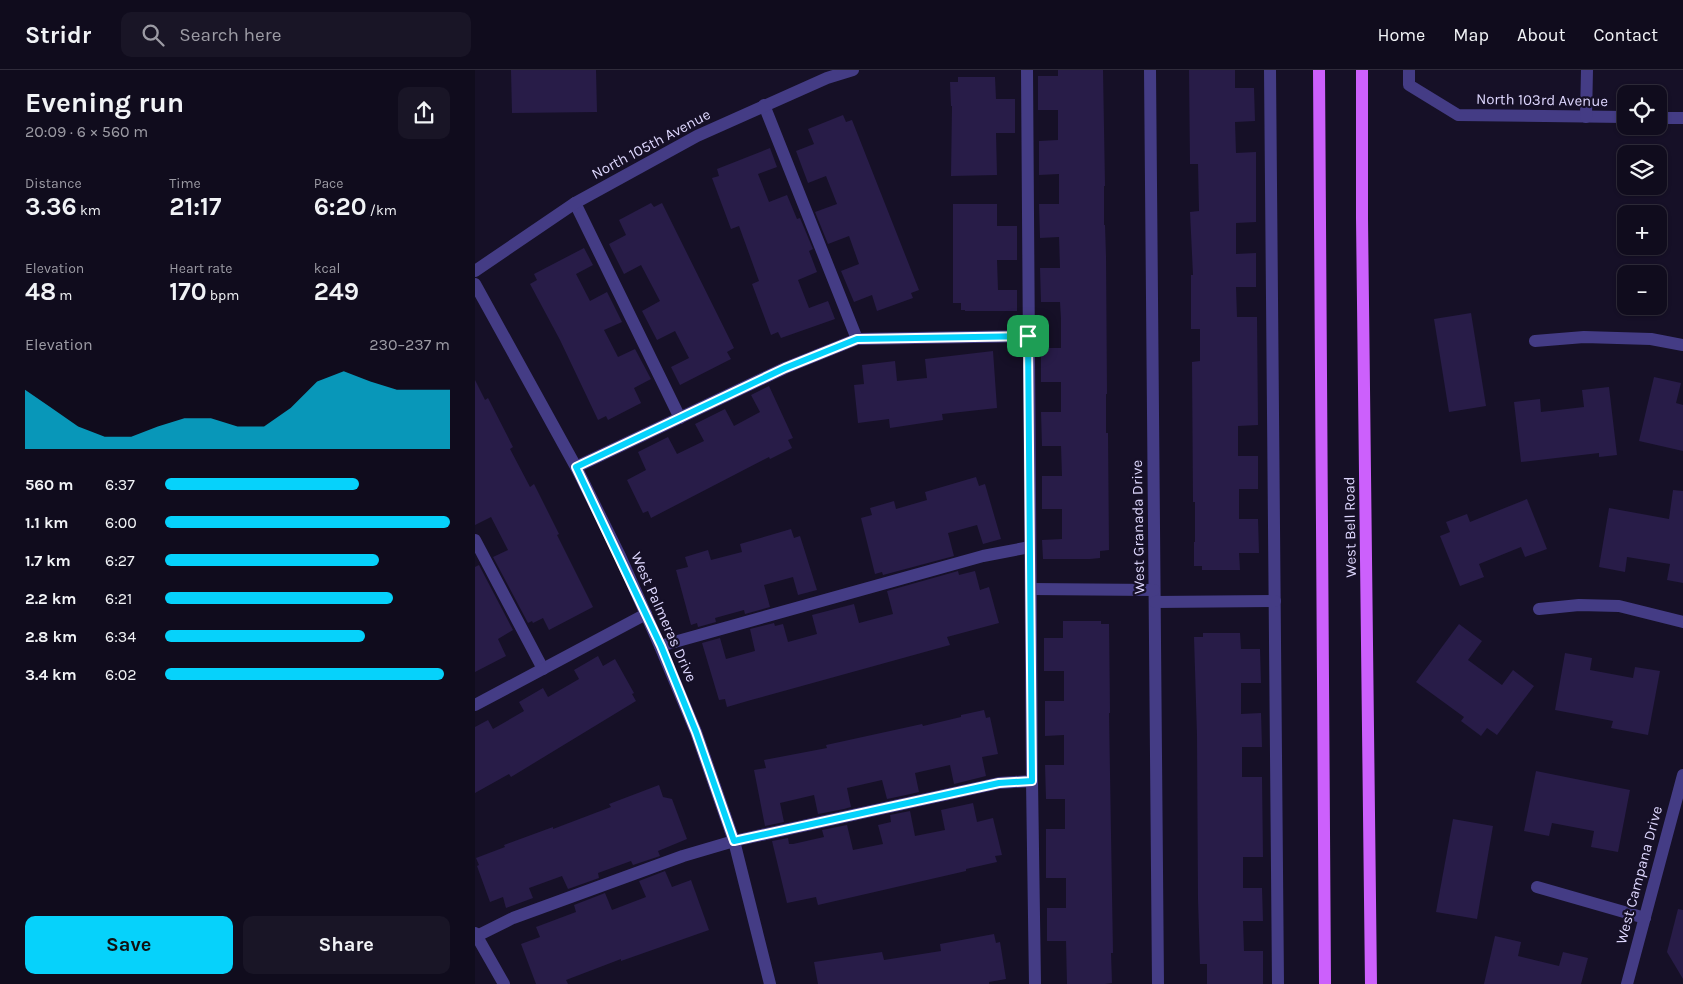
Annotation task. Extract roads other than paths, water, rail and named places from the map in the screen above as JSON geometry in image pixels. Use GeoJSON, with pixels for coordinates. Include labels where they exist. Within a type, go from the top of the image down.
{"type":"FeatureCollection","features":[{"type":"Feature","properties":{"kind":"main road","name":"West Bell Road"},"geometry":{"type":"LineString","coordinates":[[1319,70],[1325,984]]}},
{"type":"Feature","properties":{"kind":"main road","name":"West Bell Road"},"geometry":{"type":"LineString","coordinates":[[1362,70],[1371,984]]}},
{"type":"Feature","properties":{"kind":"street","name":"North 105th Avenue"},"geometry":{"type":"LineString","coordinates":[[475,270],[575,203],[697,136],[827,78],[853,70]]}},
{"type":"Feature","properties":{"kind":"street"},"geometry":{"type":"LineString","coordinates":[[1027,70],[1035,984]]}},
{"type":"Feature","properties":{"kind":"street","name":"West Granada Drive"},"geometry":{"type":"LineString","coordinates":[[1150,70],[1158,984]]}},
{"type":"Feature","properties":{"kind":"street"},"geometry":{"type":"LineString","coordinates":[[1270,70],[1278,984]]}},
{"type":"Feature","properties":{"kind":"street","name":"North 103rd Avenue"},"geometry":{"type":"LineString","coordinates":[[1409,70],[1409,85],[1458,115],[1617,117]]}},
{"type":"Feature","properties":{"kind":"street"},"geometry":{"type":"LineString","coordinates":[[1586,117],[1587,70]]}},
{"type":"Feature","properties":{"kind":"street"},"geometry":{"type":"LineString","coordinates":[[764,105],[857,339]]}},
{"type":"Feature","properties":{"kind":"street"},"geometry":{"type":"LineString","coordinates":[[1667,118],[1683,118]]}},
{"type":"Feature","properties":{"kind":"street"},"geometry":{"type":"LineString","coordinates":[[575,203],[679,418]]}},
{"type":"Feature","properties":{"kind":"street","name":"West Palmeras Drive"},"geometry":{"type":"LineString","coordinates":[[475,284],[576,467],[661,646],[696,732],[734,841],[770,984]]}},
{"type":"Feature","properties":{"kind":"street"},"geometry":{"type":"LineString","coordinates":[[576,467],[785,368],[857,339],[1028,336]]}},
{"type":"Feature","properties":{"kind":"street"},"geometry":{"type":"LineString","coordinates":[[1535,341],[1584,337],[1651,339],[1683,345]]}},
{"type":"Feature","properties":{"kind":"street"},"geometry":{"type":"LineString","coordinates":[[475,540],[543,668]]}},
{"type":"Feature","properties":{"kind":"street"},"geometry":{"type":"LineString","coordinates":[[661,646],[983,556],[1030,547]]}},
{"type":"Feature","properties":{"kind":"street"},"geometry":{"type":"LineString","coordinates":[[1031,589],[1275,601]]}},
{"type":"Feature","properties":{"kind":"street"},"geometry":{"type":"LineString","coordinates":[[1539,609],[1579,605],[1619,606],[1683,622]]}},
{"type":"Feature","properties":{"kind":"street"},"geometry":{"type":"LineString","coordinates":[[475,705],[646,614]]}},
{"type":"Feature","properties":{"kind":"street","name":"West Campana Drive"},"geometry":{"type":"LineString","coordinates":[[1627,984],[1683,775]]}},
{"type":"Feature","properties":{"kind":"street"},"geometry":{"type":"LineString","coordinates":[[504,984],[476,934],[513,918],[683,856],[734,841],[999,783],[1032,781]]}},
{"type":"Feature","properties":{"kind":"street"},"geometry":{"type":"LineString","coordinates":[[1537,887],[1645,918]]}}]}
